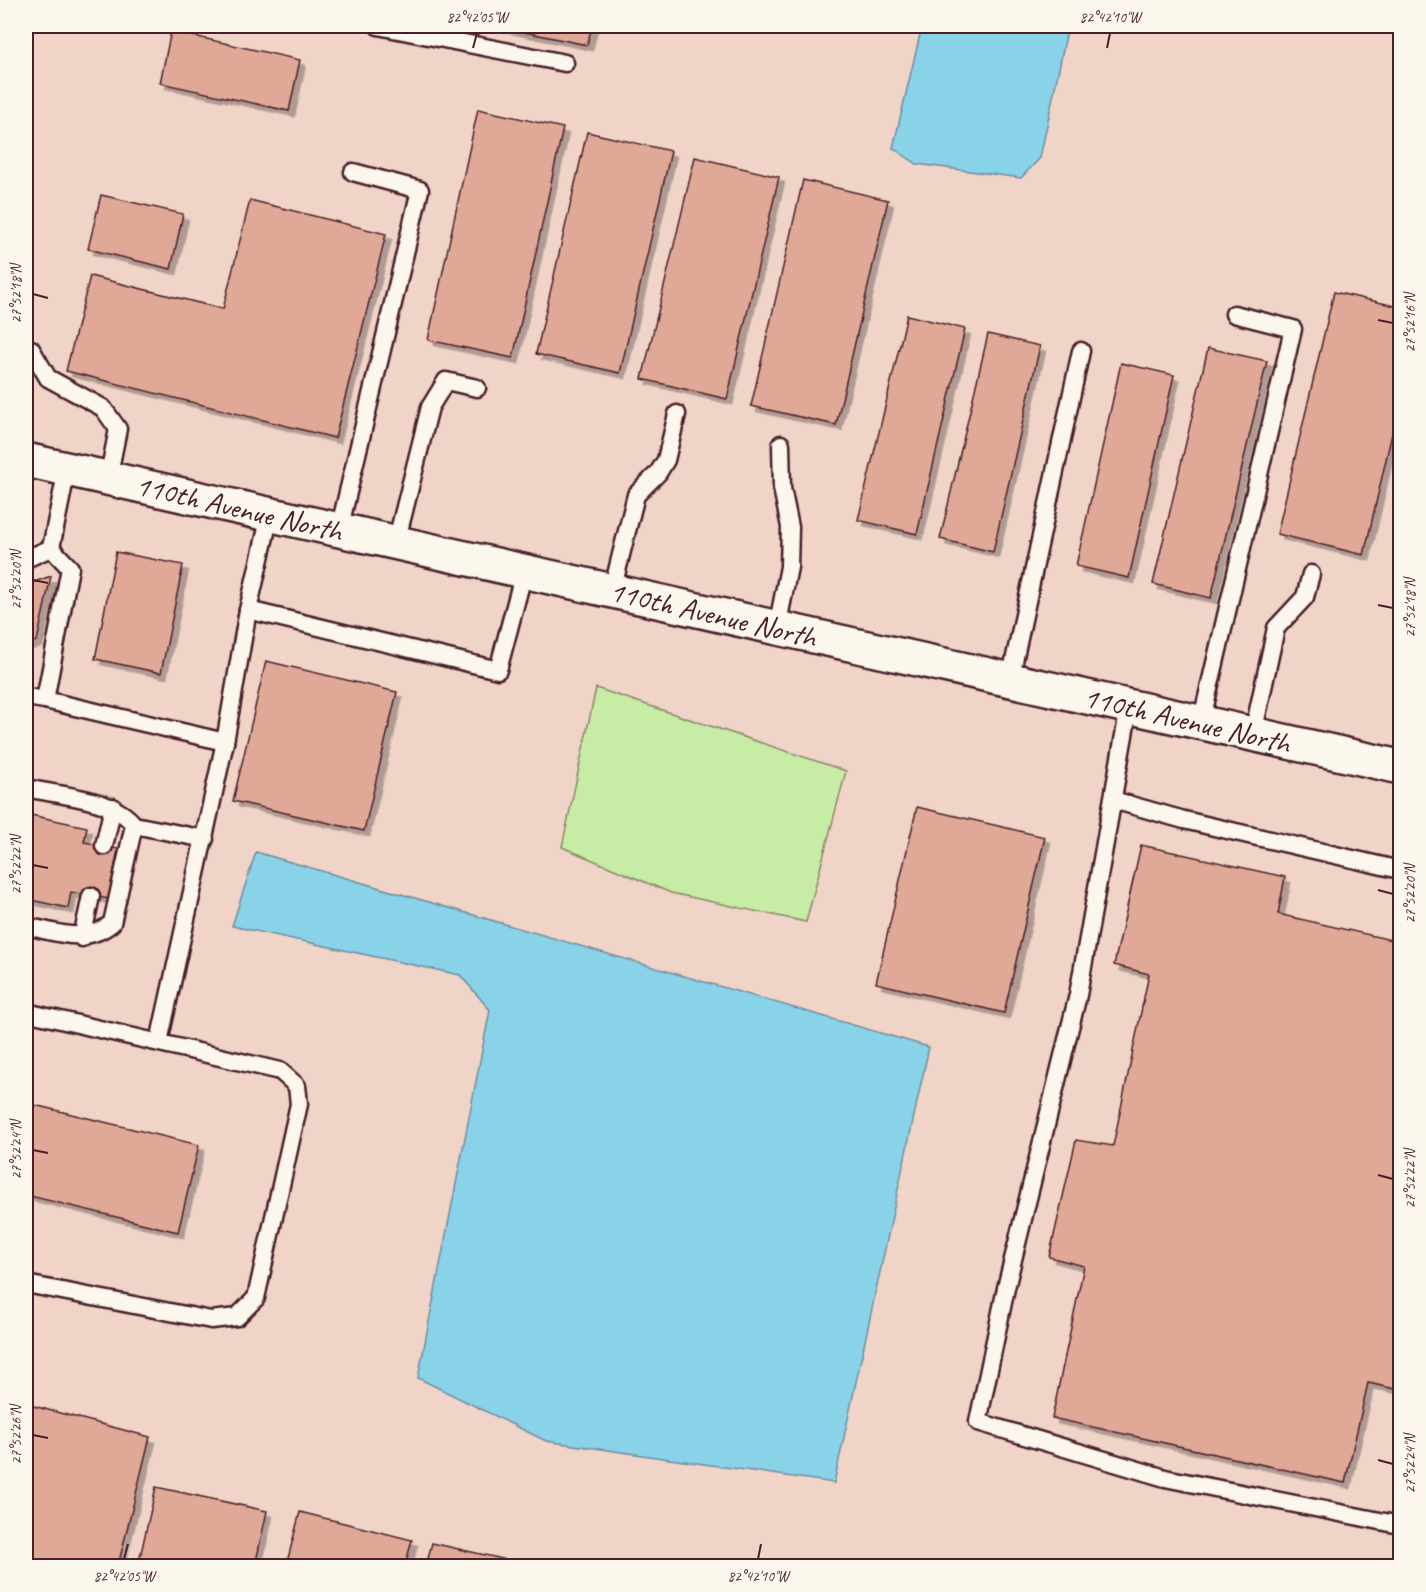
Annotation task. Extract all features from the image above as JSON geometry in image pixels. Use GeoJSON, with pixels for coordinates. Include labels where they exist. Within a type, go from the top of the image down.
{"type":"FeatureCollection","features":[{"type":"Feature","properties":{"kind":"street","name":"110th Avenue North"},"geometry":{"type":"LineString","coordinates":[[26,460],[1401,767]]}},
{"type":"Feature","properties":{"kind":"lane"},"geometry":{"type":"LineString","coordinates":[[378,26],[565,63]]}},
{"type":"Feature","properties":{"kind":"lane"},"geometry":{"type":"LineString","coordinates":[[339,530],[420,190],[353,172]]}},
{"type":"Feature","properties":{"kind":"lane"},"geometry":{"type":"LineString","coordinates":[[1202,723],[1293,329],[1234,314]]}},
{"type":"Feature","properties":{"kind":"lane"},"geometry":{"type":"LineString","coordinates":[[26,347],[31,349],[48,378],[103,408],[118,429],[108,479]]}},
{"type":"Feature","properties":{"kind":"lane"},"geometry":{"type":"LineString","coordinates":[[1010,680],[1081,351]]}},
{"type":"Feature","properties":{"kind":"lane"},"geometry":{"type":"LineString","coordinates":[[396,543],[430,407],[446,381],[477,388]]}},
{"type":"Feature","properties":{"kind":"lane"},"geometry":{"type":"LineString","coordinates":[[612,591],[636,495],[658,473],[666,460],[678,414]]}},
{"type":"Feature","properties":{"kind":"lane"},"geometry":{"type":"LineString","coordinates":[[777,628],[789,567],[790,527],[782,488],[781,444]]}},
{"type":"Feature","properties":{"kind":"lane"},"geometry":{"type":"LineString","coordinates":[[51,548],[67,469]]}},
{"type":"Feature","properties":{"kind":"lane"},"geometry":{"type":"LineString","coordinates":[[159,1042],[205,839],[248,610],[270,515]]}},
{"type":"Feature","properties":{"kind":"lane"},"geometry":{"type":"LineString","coordinates":[[26,559],[51,548]]}},
{"type":"Feature","properties":{"kind":"lane"},"geometry":{"type":"LineString","coordinates":[[45,700],[70,568],[51,548]]}},
{"type":"Feature","properties":{"kind":"lane"},"geometry":{"type":"LineString","coordinates":[[248,610],[498,670],[524,572]]}},
{"type":"Feature","properties":{"kind":"lane"},"geometry":{"type":"LineString","coordinates":[[1253,734],[1276,628],[1305,597],[1311,574]]}},
{"type":"Feature","properties":{"kind":"lane"},"geometry":{"type":"LineString","coordinates":[[26,697],[225,742]]}},
{"type":"Feature","properties":{"kind":"lane"},"geometry":{"type":"LineString","coordinates":[[1129,707],[1078,995],[1006,1288],[978,1422],[1165,1478],[1401,1525]]}},
{"type":"Feature","properties":{"kind":"lane"},"geometry":{"type":"LineString","coordinates":[[26,788],[112,807],[127,814],[134,825],[112,923],[101,933],[82,938],[26,926]]}},
{"type":"Feature","properties":{"kind":"lane"},"geometry":{"type":"LineString","coordinates":[[1113,800],[1401,870]]}},
{"type":"Feature","properties":{"kind":"lane"},"geometry":{"type":"LineString","coordinates":[[104,846],[112,807]]}},
{"type":"Feature","properties":{"kind":"lane"},"geometry":{"type":"LineString","coordinates":[[134,825],[205,839]]}},
{"type":"Feature","properties":{"kind":"lane"},"geometry":{"type":"LineString","coordinates":[[82,938],[91,896]]}},
{"type":"Feature","properties":{"kind":"lane"},"geometry":{"type":"LineString","coordinates":[[26,1012],[280,1071],[297,1086],[299,1104],[255,1298],[237,1317],[211,1320],[26,1284]]}},
{"type":"Feature","properties":{"kind":"shaded area"},"geometry":{"type":"Polygon","coordinates":[[[26,26],[922,26],[894,148],[917,164],[1040,158],[1068,26],[1400,26],[1400,750],[26,442],[26,26]]]}},
{"type":"Feature","properties":{"kind":"shaded area"},"geometry":{"type":"Polygon","coordinates":[[[26,478],[1400,785],[1400,1566],[26,1566],[26,478]],[[460,975],[490,1010],[418,1378],[834,1482],[928,1047],[460,975]]]}},
{"type":"Feature","properties":{"kind":"green space"},"geometry":{"type":"Polygon","coordinates":[[[596,688],[846,771],[806,922],[671,893],[562,847],[596,688]]]}},
{"type":"Feature","properties":{"kind":"water"},"geometry":{"type":"Polygon","coordinates":[[[922,26],[1068,26],[1040,158],[1021,178],[917,164],[893,148],[922,26]]]}},
{"type":"Feature","properties":{"kind":"water"},"geometry":{"type":"Polygon","coordinates":[[[256,852],[929,1047],[834,1483],[546,1441],[418,1378],[490,1010],[460,975],[232,926],[256,852]]]}},
{"type":"Feature","properties":{"kind":"building"},"geometry":{"type":"Polygon","coordinates":[[[496,26],[592,26],[587,45],[496,26]]]}},
{"type":"Feature","properties":{"kind":"building"},"geometry":{"type":"Polygon","coordinates":[[[171,31],[300,60],[289,111],[160,83],[171,31]]]}},
{"type":"Feature","properties":{"kind":"building"},"geometry":{"type":"Polygon","coordinates":[[[478,109],[563,128],[513,358],[428,340],[478,109]]]}},
{"type":"Feature","properties":{"kind":"building"},"geometry":{"type":"Polygon","coordinates":[[[587,132],[671,151],[620,373],[536,354],[587,132]]]}},
{"type":"Feature","properties":{"kind":"building"},"geometry":{"type":"Polygon","coordinates":[[[695,157],[779,177],[727,399],[642,379],[695,157]]]}},
{"type":"Feature","properties":{"kind":"building"},"geometry":{"type":"Polygon","coordinates":[[[803,180],[888,200],[836,425],[751,406],[803,180]]]}},
{"type":"Feature","properties":{"kind":"building"},"geometry":{"type":"Polygon","coordinates":[[[101,195],[183,214],[171,269],[88,249],[101,195]]]}},
{"type":"Feature","properties":{"kind":"building"},"geometry":{"type":"Polygon","coordinates":[[[250,200],[386,234],[335,438],[66,371],[90,276],[223,309],[250,200]]]}},
{"type":"Feature","properties":{"kind":"building"},"geometry":{"type":"Polygon","coordinates":[[[1334,292],[1400,307],[1400,399],[1364,555],[1277,534],[1334,292]]]}},
{"type":"Feature","properties":{"kind":"building"},"geometry":{"type":"Polygon","coordinates":[[[907,315],[965,329],[917,534],[858,520],[907,315]]]}},
{"type":"Feature","properties":{"kind":"building"},"geometry":{"type":"Polygon","coordinates":[[[988,334],[1040,346],[993,552],[940,539],[988,334]]]}},
{"type":"Feature","properties":{"kind":"building"},"geometry":{"type":"Polygon","coordinates":[[[1208,348],[1267,361],[1211,598],[1153,584],[1208,348]]]}},
{"type":"Feature","properties":{"kind":"building"},"geometry":{"type":"Polygon","coordinates":[[[1121,363],[1174,375],[1129,578],[1076,566],[1121,363]]]}},
{"type":"Feature","properties":{"kind":"building"},"geometry":{"type":"Polygon","coordinates":[[[116,552],[183,565],[161,673],[95,659],[116,552]]]}},
{"type":"Feature","properties":{"kind":"building"},"geometry":{"type":"Polygon","coordinates":[[[51,576],[37,641],[26,644],[26,585],[51,576]]]}},
{"type":"Feature","properties":{"kind":"building"},"geometry":{"type":"Polygon","coordinates":[[[266,661],[397,692],[364,831],[233,801],[266,661]]]}},
{"type":"Feature","properties":{"kind":"building"},"geometry":{"type":"Polygon","coordinates":[[[917,807],[1045,837],[1004,1013],[876,983],[917,807]]]}},
{"type":"Feature","properties":{"kind":"building"},"geometry":{"type":"Polygon","coordinates":[[[26,814],[87,827],[84,842],[118,849],[109,899],[71,892],[68,908],[26,899],[26,814]]]}},
{"type":"Feature","properties":{"kind":"building"},"geometry":{"type":"Polygon","coordinates":[[[1141,845],[1285,877],[1278,914],[1400,942],[1400,1315],[1396,1334],[1400,1336],[1400,1390],[1368,1383],[1345,1483],[1052,1418],[1084,1266],[1049,1257],[1076,1140],[1113,1146],[1149,974],[1114,965],[1141,845]]]}},
{"type":"Feature","properties":{"kind":"building"},"geometry":{"type":"Polygon","coordinates":[[[26,1103],[199,1145],[178,1232],[26,1195],[26,1103]]]}},
{"type":"Feature","properties":{"kind":"building"},"geometry":{"type":"Polygon","coordinates":[[[26,1404],[150,1437],[118,1566],[26,1566],[26,1404]]]}},
{"type":"Feature","properties":{"kind":"building"},"geometry":{"type":"Polygon","coordinates":[[[156,1487],[267,1511],[255,1566],[138,1566],[156,1487]]]}},
{"type":"Feature","properties":{"kind":"building"},"geometry":{"type":"Polygon","coordinates":[[[300,1512],[412,1540],[405,1566],[286,1566],[300,1512]]]}},
{"type":"Feature","properties":{"kind":"building"},"geometry":{"type":"Polygon","coordinates":[[[432,1543],[534,1566],[426,1566],[432,1543]]]}}]}
